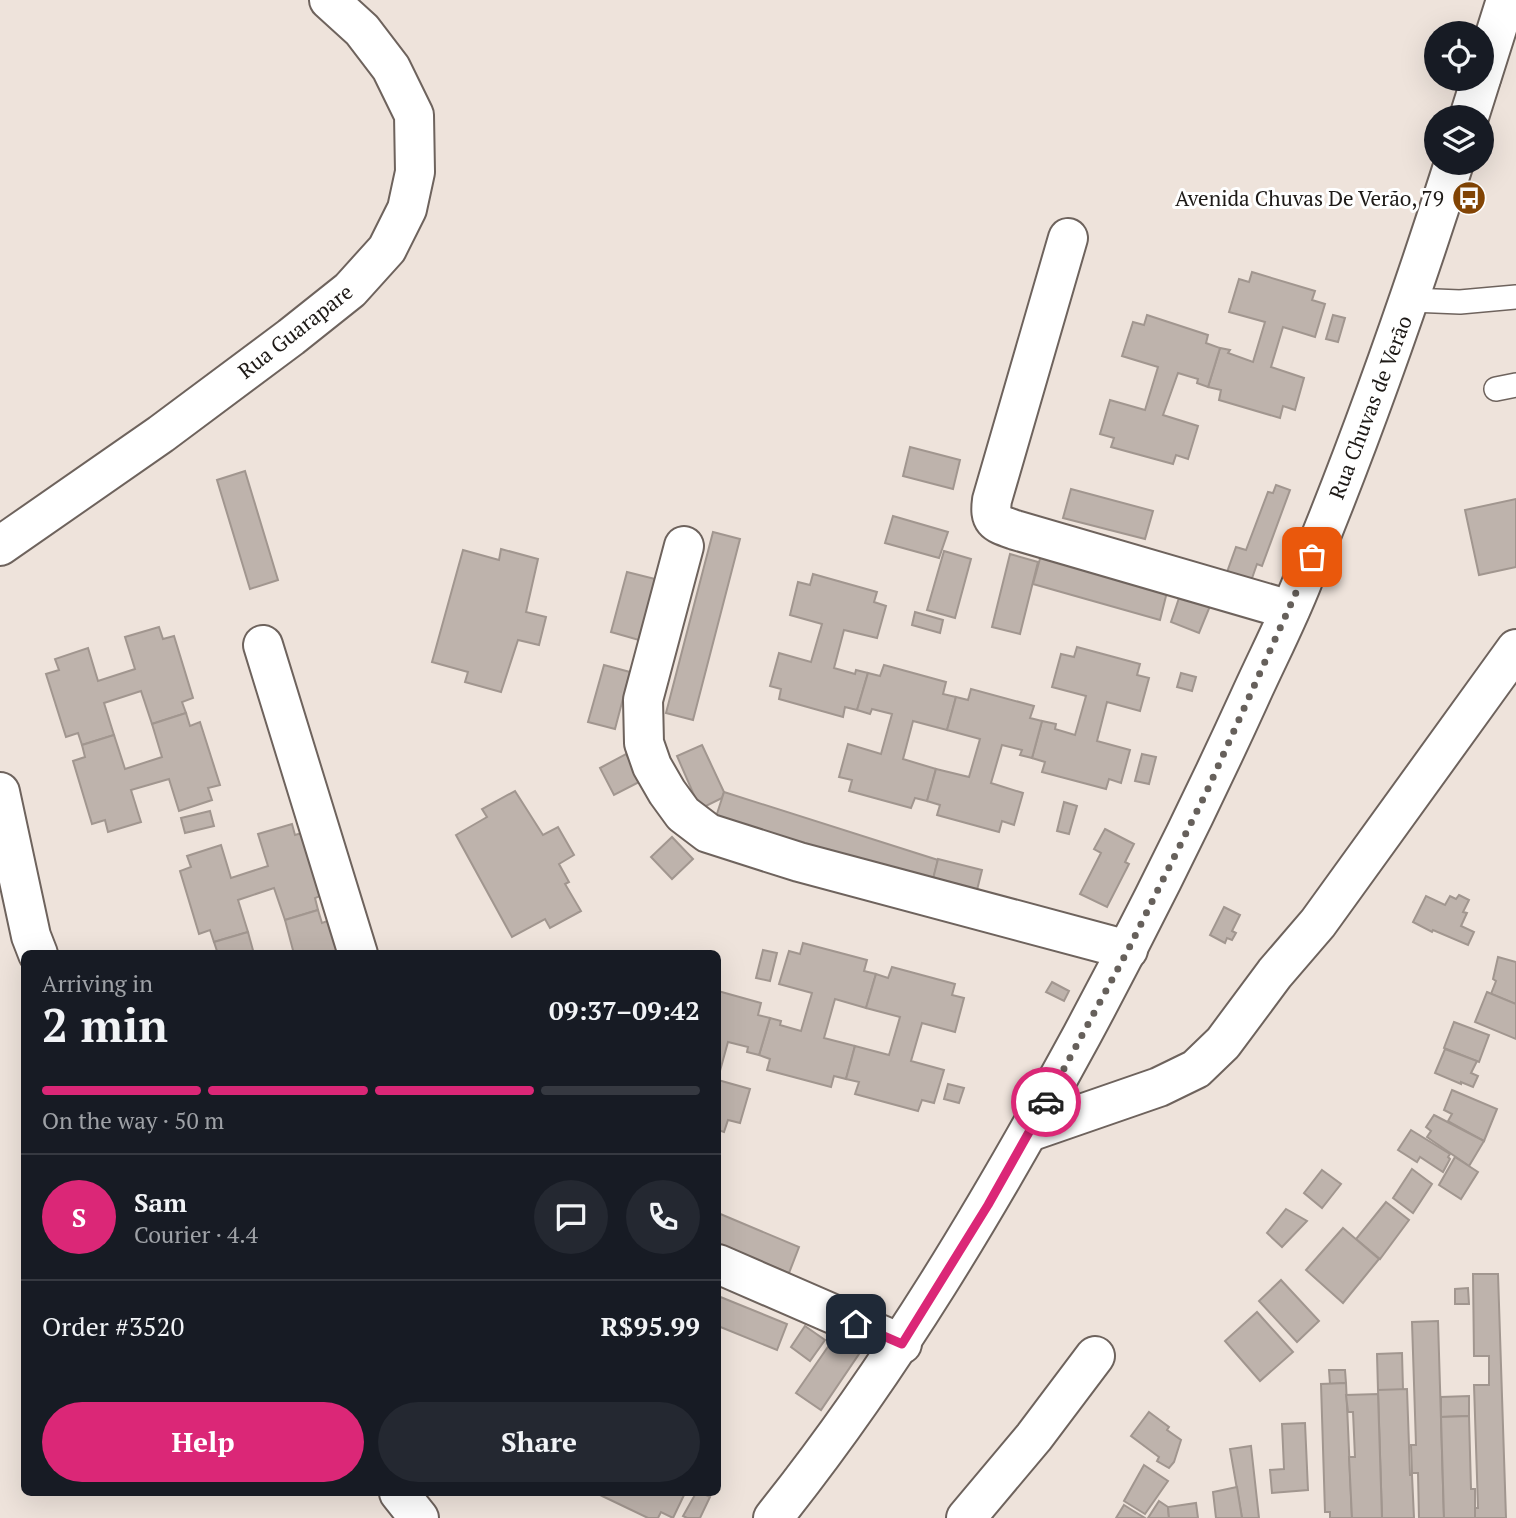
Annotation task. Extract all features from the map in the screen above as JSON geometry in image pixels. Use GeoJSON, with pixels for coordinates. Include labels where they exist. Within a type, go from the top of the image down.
{"type":"FeatureCollection","features":[{"type":"Feature","properties":{"kind":"street","name":"Rua Guarapare"},"geometry":{"type":"LineString","coordinates":[[0,546],[161,433],[291,337],[350,290],[387,249],[407,209],[415,172],[414,115],[391,68],[362,30],[329,0]]}},
{"type":"Feature","properties":{"kind":"street"},"geometry":{"type":"LineString","coordinates":[[1494,38],[1506,0]]}},
{"type":"Feature","properties":{"kind":"street","name":"Rua Chuvas de Verão"},"geometry":{"type":"LineString","coordinates":[[773,1518],[828,1449],[902,1344],[988,1205],[1128,950],[1206,793],[1303,583],[1410,300],[1450,175]]}},
{"type":"Feature","properties":{"kind":"street"},"geometry":{"type":"LineString","coordinates":[[1068,238],[992,500],[990,512],[993,520],[1014,530],[1290,610]]}},
{"type":"Feature","properties":{"kind":"street"},"geometry":{"type":"LineString","coordinates":[[684,546],[643,700],[644,743],[652,766],[683,814],[708,833],[799,862],[1128,950]]}},
{"type":"Feature","properties":{"kind":"street"},"geometry":{"type":"LineString","coordinates":[[263,645],[357,950]]}},
{"type":"Feature","properties":{"kind":"street"},"geometry":{"type":"LineString","coordinates":[[1029,1132],[1159,1087],[1196,1069],[1223,1043],[1275,973],[1318,923],[1516,649]]}},
{"type":"Feature","properties":{"kind":"street"},"geometry":{"type":"LineString","coordinates":[[0,792],[31,936],[36,950]]}},
{"type":"Feature","properties":{"kind":"street"},"geometry":{"type":"LineString","coordinates":[[721,1265],[902,1344]]}},
{"type":"Feature","properties":{"kind":"street"},"geometry":{"type":"LineString","coordinates":[[967,1518],[1034,1437],[1095,1356]]}},
{"type":"Feature","properties":{"kind":"street"},"geometry":{"type":"LineString","coordinates":[[401,1496],[419,1518]]}},
{"type":"Feature","properties":{"kind":"lane"},"geometry":{"type":"LineString","coordinates":[[1410,300],[1460,303],[1516,297]]}},
{"type":"Feature","properties":{"kind":"building"},"geometry":{"type":"Polygon","coordinates":[[[1252,272],[1315,291],[1312,300],[1325,304],[1315,337],[1283,327],[1271,367],[1304,378],[1295,410],[1283,406],[1280,418],[1219,400],[1221,390],[1208,387],[1220,348],[1253,362],[1265,322],[1229,312],[1239,279],[1249,282],[1252,272]]]}},
{"type":"Feature","properties":{"kind":"building"},"geometry":{"type":"Polygon","coordinates":[[[1147,315],[1208,335],[1206,343],[1220,348],[1208,387],[1197,383],[1198,379],[1178,373],[1163,415],[1198,426],[1188,459],[1176,455],[1173,464],[1111,447],[1114,438],[1100,434],[1110,400],[1145,410],[1158,367],[1122,356],[1133,322],[1144,325],[1147,315]]]}},
{"type":"Feature","properties":{"kind":"building"},"geometry":{"type":"Polygon","coordinates":[[[1333,315],[1345,318],[1338,342],[1326,339],[1333,315]]]}},
{"type":"Feature","properties":{"kind":"building"},"geometry":{"type":"Polygon","coordinates":[[[910,447],[960,460],[953,489],[903,476],[910,447]]]}},
{"type":"Feature","properties":{"kind":"building"},"geometry":{"type":"Polygon","coordinates":[[[245,471],[278,580],[250,589],[217,480],[245,471]]]}},
{"type":"Feature","properties":{"kind":"building"},"geometry":{"type":"Polygon","coordinates":[[[1276,485],[1290,490],[1262,566],[1257,564],[1250,584],[1226,575],[1236,547],[1246,550],[1268,492],[1273,493],[1276,485]]]}},
{"type":"Feature","properties":{"kind":"building"},"geometry":{"type":"Polygon","coordinates":[[[1071,489],[1153,511],[1145,539],[1063,518],[1071,489]]]}},
{"type":"Feature","properties":{"kind":"building"},"geometry":{"type":"Polygon","coordinates":[[[1516,499],[1516,567],[1479,575],[1465,510],[1516,499]]]}},
{"type":"Feature","properties":{"kind":"building"},"geometry":{"type":"Polygon","coordinates":[[[893,516],[948,532],[939,558],[885,543],[893,516]]]}},
{"type":"Feature","properties":{"kind":"building"},"geometry":{"type":"Polygon","coordinates":[[[713,532],[740,539],[693,720],[666,713],[713,532]]]}},
{"type":"Feature","properties":{"kind":"building"},"geometry":{"type":"Polygon","coordinates":[[[501,549],[538,559],[526,612],[546,617],[539,645],[518,640],[501,692],[465,682],[468,672],[432,662],[463,550],[499,560],[501,549]]]}},
{"type":"Feature","properties":{"kind":"building"},"geometry":{"type":"Polygon","coordinates":[[[944,551],[971,559],[955,618],[927,610],[944,551]]]}},
{"type":"Feature","properties":{"kind":"building"},"geometry":{"type":"Polygon","coordinates":[[[1010,554],[1038,562],[1020,634],[992,627],[1010,554]]]}},
{"type":"Feature","properties":{"kind":"building"},"geometry":{"type":"Polygon","coordinates":[[[1041,555],[1167,592],[1160,620],[1033,584],[1041,555]]]}},
{"type":"Feature","properties":{"kind":"building"},"geometry":{"type":"Polygon","coordinates":[[[627,572],[655,579],[639,640],[611,632],[627,572]]]}},
{"type":"Feature","properties":{"kind":"building"},"geometry":{"type":"Polygon","coordinates":[[[813,574],[877,592],[874,602],[886,606],[877,638],[844,630],[834,668],[855,674],[856,670],[868,673],[857,710],[845,707],[843,717],[779,699],[781,689],[770,686],[779,653],[811,662],[822,624],[790,615],[798,582],[810,585],[813,574]]]}},
{"type":"Feature","properties":{"kind":"building"},"geometry":{"type":"Polygon","coordinates":[[[1180,595],[1210,606],[1199,633],[1171,622],[1180,595]]]}},
{"type":"Feature","properties":{"kind":"building"},"geometry":{"type":"Polygon","coordinates":[[[915,612],[943,620],[940,633],[912,625],[915,612]]]}},
{"type":"Feature","properties":{"kind":"building"},"geometry":{"type":"Polygon","coordinates":[[[159,627],[163,639],[174,636],[193,698],[182,702],[186,713],[152,724],[141,691],[104,703],[114,735],[82,745],[78,733],[66,737],[46,674],[59,670],[55,659],[88,648],[98,681],[135,669],[125,637],[159,627]]]}},
{"type":"Feature","properties":{"kind":"building"},"geometry":{"type":"Polygon","coordinates":[[[1077,647],[1140,664],[1137,675],[1149,678],[1140,711],[1107,702],[1097,741],[1130,750],[1121,783],[1109,779],[1106,789],[1042,772],[1045,762],[1032,758],[1042,721],[1056,724],[1055,729],[1075,735],[1086,696],[1052,687],[1061,654],[1074,657],[1077,647]]]}},
{"type":"Feature","properties":{"kind":"building"},"geometry":{"type":"Polygon","coordinates":[[[604,665],[630,672],[615,729],[588,722],[604,665]]]}},
{"type":"Feature","properties":{"kind":"building"},"geometry":{"type":"Polygon","coordinates":[[[884,665],[946,682],[943,694],[956,697],[947,730],[913,721],[903,759],[936,769],[927,801],[915,798],[911,808],[849,791],[852,780],[839,777],[848,744],[881,754],[892,714],[872,709],[870,714],[857,710],[868,673],[880,676],[884,665]]]}},
{"type":"Feature","properties":{"kind":"building"},"geometry":{"type":"Polygon","coordinates":[[[1181,673],[1196,677],[1192,691],[1177,687],[1181,673]]]}},
{"type":"Feature","properties":{"kind":"building"},"geometry":{"type":"Polygon","coordinates":[[[971,689],[1034,706],[1030,718],[1042,721],[1032,758],[1020,755],[1022,750],[1002,745],[991,783],[1023,793],[1014,825],[1002,821],[999,832],[937,815],[940,805],[927,801],[936,769],[969,777],[980,739],[947,730],[956,697],[968,700],[971,689]]]}},
{"type":"Feature","properties":{"kind":"building"},"geometry":{"type":"Polygon","coordinates":[[[186,713],[190,726],[200,722],[220,785],[208,788],[212,800],[179,811],[169,779],[131,790],[141,822],[108,832],[105,820],[92,824],[73,761],[85,757],[82,745],[114,735],[125,769],[162,757],[152,724],[186,713]]]}},
{"type":"Feature","properties":{"kind":"building"},"geometry":{"type":"Polygon","coordinates":[[[702,745],[724,792],[722,798],[700,809],[677,756],[702,745]]]}},
{"type":"Feature","properties":{"kind":"building"},"geometry":{"type":"Polygon","coordinates":[[[626,754],[641,781],[614,795],[600,768],[626,754]]]}},
{"type":"Feature","properties":{"kind":"building"},"geometry":{"type":"Polygon","coordinates":[[[1142,754],[1156,757],[1149,784],[1135,781],[1142,754]]]}},
{"type":"Feature","properties":{"kind":"building"},"geometry":{"type":"Polygon","coordinates":[[[515,791],[543,835],[558,827],[574,855],[559,864],[569,882],[565,884],[581,911],[550,928],[545,919],[512,937],[456,835],[487,817],[482,809],[515,791]]]}},
{"type":"Feature","properties":{"kind":"building"},"geometry":{"type":"Polygon","coordinates":[[[724,792],[938,860],[931,887],[715,820],[724,792]]]}},
{"type":"Feature","properties":{"kind":"building"},"geometry":{"type":"Polygon","coordinates":[[[1064,802],[1077,806],[1069,834],[1057,831],[1064,802]]]}},
{"type":"Feature","properties":{"kind":"building"},"geometry":{"type":"Polygon","coordinates":[[[210,811],[214,826],[185,833],[181,818],[210,811]]]}},
{"type":"Feature","properties":{"kind":"building"},"geometry":{"type":"Polygon","coordinates":[[[292,824],[295,835],[305,832],[325,894],[315,898],[318,910],[285,920],[274,888],[238,900],[248,932],[214,942],[210,930],[199,934],[180,871],[191,867],[187,856],[221,845],[231,878],[268,866],[258,834],[292,824]]]}},
{"type":"Feature","properties":{"kind":"building"},"geometry":{"type":"Polygon","coordinates":[[[1105,829],[1134,844],[1125,862],[1129,864],[1107,907],[1080,894],[1101,853],[1094,849],[1105,829]]]}},
{"type":"Feature","properties":{"kind":"building"},"geometry":{"type":"Polygon","coordinates":[[[672,837],[693,859],[672,879],[651,857],[672,837]]]}},
{"type":"Feature","properties":{"kind":"building"},"geometry":{"type":"Polygon","coordinates":[[[938,859],[982,870],[975,898],[931,887],[938,859]]]}},
{"type":"Feature","properties":{"kind":"building"},"geometry":{"type":"Polygon","coordinates":[[[1459,895],[1469,900],[1463,912],[1467,913],[1461,926],[1474,932],[1468,945],[1413,922],[1426,896],[1445,905],[1450,896],[1456,899],[1459,895]]]}},
{"type":"Feature","properties":{"kind":"building"},"geometry":{"type":"Polygon","coordinates":[[[1224,907],[1240,915],[1232,931],[1236,933],[1232,940],[1227,938],[1225,943],[1210,935],[1224,907]]]}},
{"type":"Feature","properties":{"kind":"building"},"geometry":{"type":"Polygon","coordinates":[[[318,910],[322,923],[333,919],[343,950],[293,950],[285,920],[318,910]]]}},
{"type":"Feature","properties":{"kind":"building"},"geometry":{"type":"Polygon","coordinates":[[[248,932],[253,950],[217,950],[214,942],[248,932]]]}},
{"type":"Feature","properties":{"kind":"building"},"geometry":{"type":"Polygon","coordinates":[[[803,943],[867,960],[864,971],[876,974],[866,1008],[835,999],[824,1038],[855,1046],[846,1079],[834,1076],[831,1087],[767,1070],[770,1059],[759,1055],[770,1018],[781,1021],[780,1025],[801,1031],[812,993],[779,984],[789,951],[800,954],[803,943]]]}},
{"type":"Feature","properties":{"kind":"building"},"geometry":{"type":"Polygon","coordinates":[[[763,950],[777,953],[770,981],[756,978],[763,950]]]}},
{"type":"Feature","properties":{"kind":"building"},"geometry":{"type":"Polygon","coordinates":[[[1498,957],[1516,962],[1516,1004],[1491,994],[1496,981],[1493,979],[1498,957]]]}},
{"type":"Feature","properties":{"kind":"building"},"geometry":{"type":"Polygon","coordinates":[[[892,967],[955,984],[952,995],[964,998],[955,1032],[922,1023],[911,1061],[944,1070],[934,1103],[922,1100],[918,1111],[855,1094],[859,1082],[846,1079],[855,1046],[889,1055],[900,1017],[866,1008],[876,974],[888,978],[892,967]]]}},
{"type":"Feature","properties":{"kind":"building"},"geometry":{"type":"Polygon","coordinates":[[[1052,982],[1069,991],[1064,1001],[1046,992],[1052,982]]]}},
{"type":"Feature","properties":{"kind":"building"},"geometry":{"type":"Polygon","coordinates":[[[721,992],[761,1003],[758,1015],[770,1018],[759,1055],[747,1052],[748,1047],[728,1042],[721,1067],[721,992]]]}},
{"type":"Feature","properties":{"kind":"building"},"geometry":{"type":"Polygon","coordinates":[[[1487,992],[1516,1004],[1516,1039],[1475,1022],[1487,992]]]}},
{"type":"Feature","properties":{"kind":"building"},"geometry":{"type":"Polygon","coordinates":[[[1454,1022],[1489,1035],[1479,1062],[1444,1048],[1454,1022]]]}},
{"type":"Feature","properties":{"kind":"building"},"geometry":{"type":"Polygon","coordinates":[[[1445,1049],[1477,1061],[1471,1073],[1478,1076],[1473,1087],[1435,1073],[1445,1049]]]}},
{"type":"Feature","properties":{"kind":"building"},"geometry":{"type":"Polygon","coordinates":[[[721,1081],[750,1089],[740,1123],[728,1120],[724,1132],[721,1131],[721,1081]]]}},
{"type":"Feature","properties":{"kind":"building"},"geometry":{"type":"Polygon","coordinates":[[[948,1084],[964,1088],[959,1103],[944,1099],[948,1084]]]}},
{"type":"Feature","properties":{"kind":"building"},"geometry":{"type":"Polygon","coordinates":[[[1452,1090],[1497,1109],[1484,1141],[1448,1121],[1452,1114],[1444,1110],[1452,1090]]]}},
{"type":"Feature","properties":{"kind":"building"},"geometry":{"type":"Polygon","coordinates":[[[1434,1115],[1484,1141],[1469,1166],[1427,1137],[1431,1131],[1426,1127],[1434,1115]]]}},
{"type":"Feature","properties":{"kind":"building"},"geometry":{"type":"Polygon","coordinates":[[[1411,1130],[1450,1154],[1443,1172],[1420,1157],[1417,1162],[1398,1150],[1411,1130]]]}},
{"type":"Feature","properties":{"kind":"building"},"geometry":{"type":"Polygon","coordinates":[[[1455,1157],[1478,1172],[1461,1199],[1439,1185],[1455,1157]]]}},
{"type":"Feature","properties":{"kind":"building"},"geometry":{"type":"Polygon","coordinates":[[[1412,1169],[1432,1184],[1413,1213],[1393,1198],[1412,1169]]]}},
{"type":"Feature","properties":{"kind":"building"},"geometry":{"type":"Polygon","coordinates":[[[1322,1170],[1341,1184],[1322,1208],[1304,1193],[1322,1170]]]}},
{"type":"Feature","properties":{"kind":"building"},"geometry":{"type":"Polygon","coordinates":[[[1386,1202],[1409,1220],[1380,1259],[1356,1239],[1386,1202]]]}},
{"type":"Feature","properties":{"kind":"building"},"geometry":{"type":"Polygon","coordinates":[[[1286,1209],[1307,1221],[1282,1247],[1267,1233],[1286,1209]]]}},
{"type":"Feature","properties":{"kind":"building"},"geometry":{"type":"Polygon","coordinates":[[[721,1214],[799,1247],[789,1273],[721,1245],[721,1214]]]}},
{"type":"Feature","properties":{"kind":"building"},"geometry":{"type":"Polygon","coordinates":[[[1343,1228],[1379,1259],[1343,1303],[1306,1270],[1343,1228]]]}},
{"type":"Feature","properties":{"kind":"building"},"geometry":{"type":"Polygon","coordinates":[[[1473,1274],[1498,1274],[1506,1518],[1475,1518],[1475,1508],[1478,1508],[1474,1385],[1489,1385],[1489,1356],[1474,1356],[1473,1274]]]}},
{"type":"Feature","properties":{"kind":"building"},"geometry":{"type":"Polygon","coordinates":[[[1281,1280],[1319,1321],[1297,1342],[1259,1301],[1281,1280]]]}},
{"type":"Feature","properties":{"kind":"building"},"geometry":{"type":"Polygon","coordinates":[[[1468,1288],[1469,1304],[1455,1304],[1455,1289],[1468,1288]]]}},
{"type":"Feature","properties":{"kind":"building"},"geometry":{"type":"Polygon","coordinates":[[[721,1297],[787,1324],[777,1350],[721,1327],[721,1297]]]}},
{"type":"Feature","properties":{"kind":"building"},"geometry":{"type":"Polygon","coordinates":[[[1257,1312],[1293,1352],[1260,1381],[1225,1341],[1257,1312]]]}},
{"type":"Feature","properties":{"kind":"building"},"geometry":{"type":"Polygon","coordinates":[[[1438,1321],[1444,1518],[1419,1518],[1418,1473],[1412,1473],[1411,1445],[1416,1445],[1412,1322],[1438,1321]]]}},
{"type":"Feature","properties":{"kind":"building"},"geometry":{"type":"Polygon","coordinates":[[[850,1325],[865,1334],[854,1351],[839,1341],[850,1325]]]}},
{"type":"Feature","properties":{"kind":"building"},"geometry":{"type":"Polygon","coordinates":[[[805,1326],[825,1340],[810,1361],[791,1347],[805,1326]]]}},
{"type":"Feature","properties":{"kind":"building"},"geometry":{"type":"Polygon","coordinates":[[[834,1338],[859,1354],[821,1410],[796,1393],[834,1338]]]}},
{"type":"Feature","properties":{"kind":"building"},"geometry":{"type":"Polygon","coordinates":[[[1402,1353],[1403,1390],[1378,1390],[1377,1354],[1402,1353]]]}},
{"type":"Feature","properties":{"kind":"building"},"geometry":{"type":"Polygon","coordinates":[[[1329,1370],[1345,1370],[1346,1383],[1330,1384],[1329,1370]]]}},
{"type":"Feature","properties":{"kind":"building"},"geometry":{"type":"Polygon","coordinates":[[[1346,1383],[1352,1518],[1330,1518],[1330,1512],[1325,1512],[1321,1384],[1346,1383]]]}},
{"type":"Feature","properties":{"kind":"building"},"geometry":{"type":"Polygon","coordinates":[[[1407,1389],[1414,1518],[1382,1518],[1378,1390],[1407,1389]]]}},
{"type":"Feature","properties":{"kind":"building"},"geometry":{"type":"Polygon","coordinates":[[[1378,1394],[1382,1518],[1352,1518],[1349,1457],[1355,1457],[1353,1412],[1348,1412],[1346,1395],[1378,1394]]]}},
{"type":"Feature","properties":{"kind":"building"},"geometry":{"type":"Polygon","coordinates":[[[1469,1396],[1469,1416],[1441,1417],[1441,1397],[1469,1396]]]}},
{"type":"Feature","properties":{"kind":"building"},"geometry":{"type":"Polygon","coordinates":[[[1149,1412],[1181,1440],[1174,1462],[1169,1468],[1157,1461],[1159,1457],[1131,1436],[1149,1412]]]}},
{"type":"Feature","properties":{"kind":"building"},"geometry":{"type":"Polygon","coordinates":[[[1469,1416],[1471,1489],[1475,1489],[1475,1518],[1444,1518],[1441,1417],[1469,1416]]]}},
{"type":"Feature","properties":{"kind":"building"},"geometry":{"type":"Polygon","coordinates":[[[1305,1423],[1308,1490],[1272,1493],[1270,1470],[1284,1469],[1282,1424],[1305,1423]]]}},
{"type":"Feature","properties":{"kind":"building"},"geometry":{"type":"Polygon","coordinates":[[[1251,1446],[1259,1518],[1242,1518],[1230,1449],[1251,1446]]]}},
{"type":"Feature","properties":{"kind":"building"},"geometry":{"type":"Polygon","coordinates":[[[1144,1465],[1168,1481],[1145,1514],[1124,1501],[1144,1465]]]}},
{"type":"Feature","properties":{"kind":"building"},"geometry":{"type":"Polygon","coordinates":[[[1237,1487],[1242,1518],[1216,1518],[1213,1492],[1237,1487]]]}},
{"type":"Feature","properties":{"kind":"building"},"geometry":{"type":"Polygon","coordinates":[[[602,1496],[684,1496],[673,1518],[661,1512],[658,1518],[648,1518],[602,1496]]]}},
{"type":"Feature","properties":{"kind":"building"},"geometry":{"type":"Polygon","coordinates":[[[694,1496],[710,1497],[700,1518],[683,1516],[694,1496]]]}},
{"type":"Feature","properties":{"kind":"building"},"geometry":{"type":"Polygon","coordinates":[[[1159,1501],[1168,1507],[1169,1518],[1148,1518],[1159,1501]]]}},
{"type":"Feature","properties":{"kind":"building"},"geometry":{"type":"Polygon","coordinates":[[[1196,1503],[1198,1518],[1169,1518],[1168,1507],[1196,1503]]]}},
{"type":"Feature","properties":{"kind":"building"},"geometry":{"type":"Polygon","coordinates":[[[1124,1505],[1132,1510],[1145,1518],[1116,1518],[1124,1505]]]}},
{"type":"Feature","properties":{"kind":"way so far"},"geometry":{"type":"LineString","coordinates":[[1046,1102],[1128,950],[1206,793],[1303,583],[1312,557]]}},
{"type":"Feature","properties":{"kind":"place","name":"Avenida Chuvas De Verão, 79"},"geometry":{"type":"Point","coordinates":[1469,198]}},
{"type":"Feature","properties":{"kind":"route"},"geometry":{"type":"LineString","coordinates":[[856,1324],[902,1344],[988,1205],[1046,1102]]}}]}
